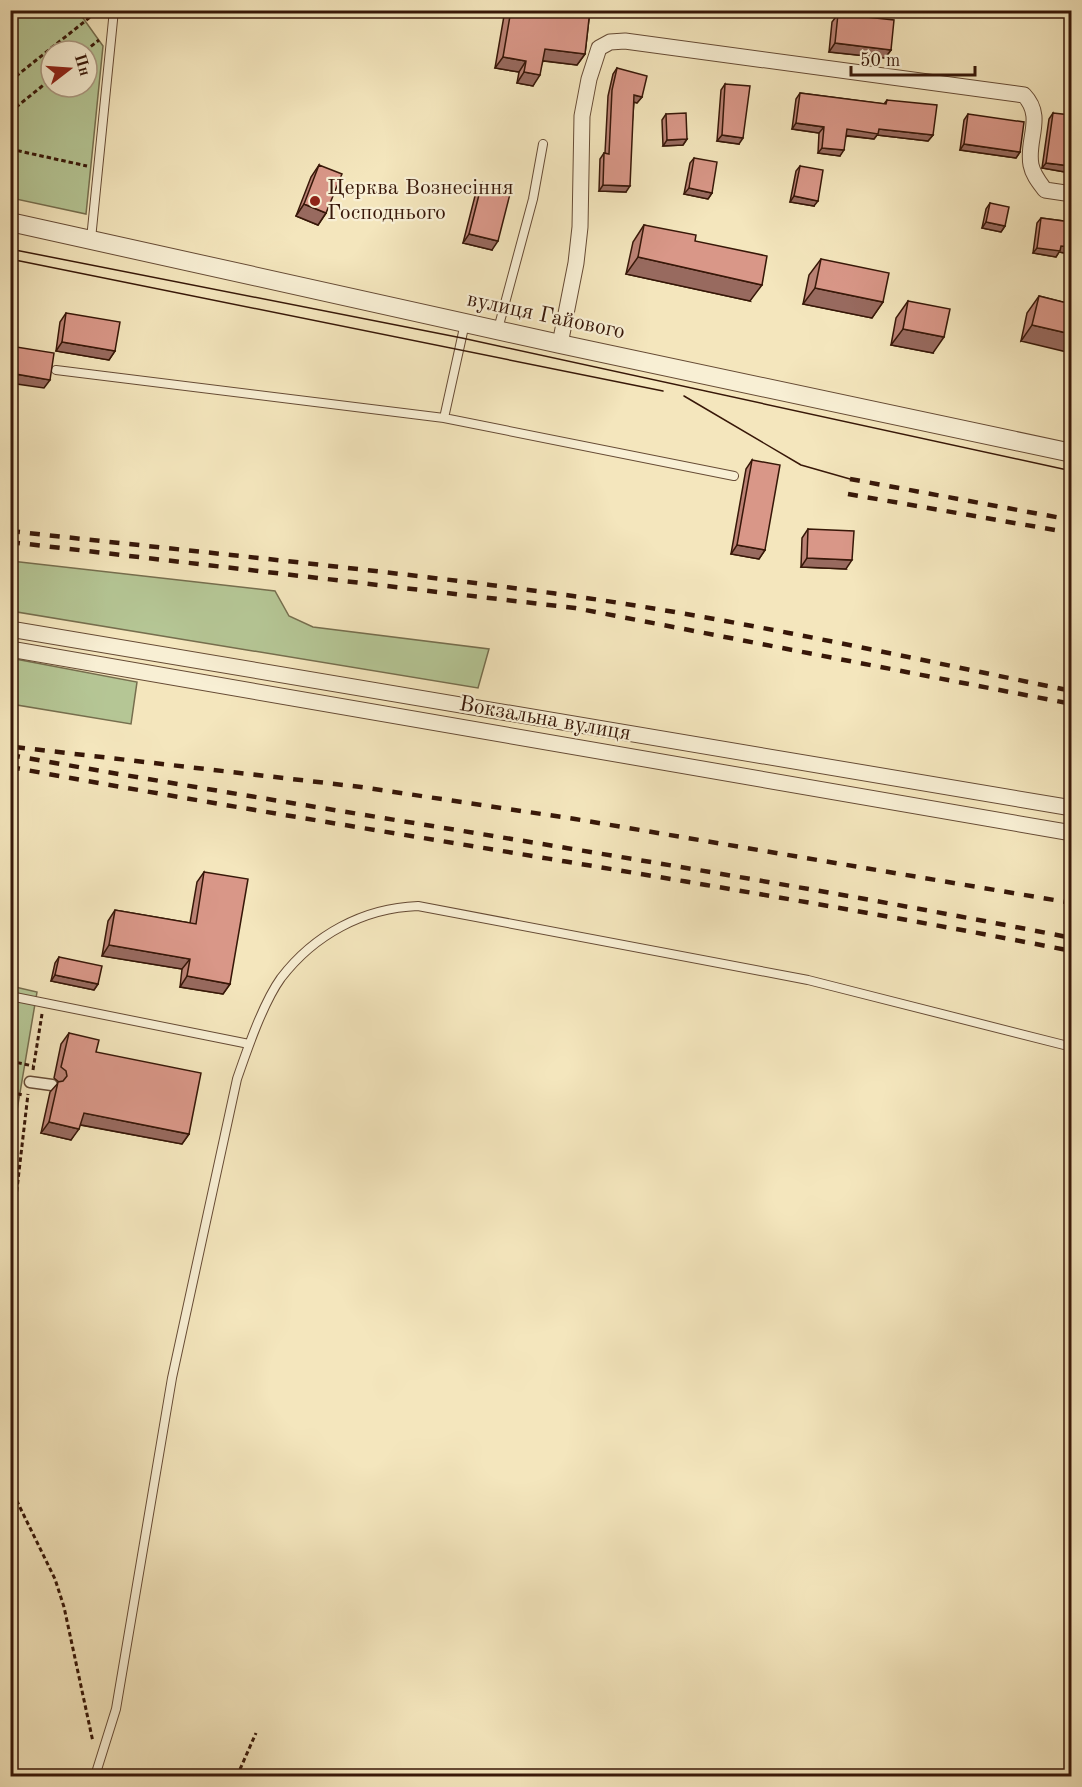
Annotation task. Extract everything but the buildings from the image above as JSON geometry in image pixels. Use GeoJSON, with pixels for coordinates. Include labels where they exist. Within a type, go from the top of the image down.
{"type":"FeatureCollection","features":[{"type":"Feature","properties":{"kind":"street"},"geometry":{"type":"LineString","coordinates":[[560,344],[576,263],[580,227],[582,116],[598,48],[610,42],[625,41],[1024,95],[1030,101],[1035,116],[1030,163],[1035,177],[1045,190],[1071,194]]}},
{"type":"Feature","properties":{"kind":"street","name":"вулиця Гайового"},"geometry":{"type":"LineString","coordinates":[[10,222],[560,344],[1071,453]]}},
{"type":"Feature","properties":{"kind":"street","name":"Вокзальна вулиця"},"geometry":{"type":"LineString","coordinates":[[10,629],[1071,808]]}},
{"type":"Feature","properties":{"kind":"street","name":"Вокзальна вулиця"},"geometry":{"type":"LineString","coordinates":[[10,649],[1071,833]]}},
{"type":"Feature","properties":{"kind":"street"},"geometry":{"type":"LineString","coordinates":[[30,1082],[52,1085]]}},
{"type":"Feature","properties":{"kind":"lane"},"geometry":{"type":"LineString","coordinates":[[90,239],[114,10]]}},
{"type":"Feature","properties":{"kind":"lane"},"geometry":{"type":"LineString","coordinates":[[498,330],[533,199],[543,144]]}},
{"type":"Feature","properties":{"kind":"lane"},"geometry":{"type":"LineString","coordinates":[[444,418],[465,323]]}},
{"type":"Feature","properties":{"kind":"lane"},"geometry":{"type":"LineString","coordinates":[[56,370],[444,418],[734,476]]}},
{"type":"Feature","properties":{"kind":"lane"},"geometry":{"type":"LineString","coordinates":[[95,1776],[116,1709],[172,1378],[237,1079],[249,1044],[280,980],[306,952],[343,925],[368,913],[391,907],[418,906],[808,980],[1071,1047]]}},
{"type":"Feature","properties":{"kind":"lane"},"geometry":{"type":"LineString","coordinates":[[10,996],[249,1044]]}},
{"type":"Feature","properties":{"kind":"path"},"geometry":{"type":"LineString","coordinates":[[10,81],[99,10]]}},
{"type":"Feature","properties":{"kind":"path"},"geometry":{"type":"LineString","coordinates":[[10,112],[39,89]]}},
{"type":"Feature","properties":{"kind":"path"},"geometry":{"type":"LineString","coordinates":[[10,149],[98,168]]}},
{"type":"Feature","properties":{"kind":"path"},"geometry":{"type":"LineString","coordinates":[[10,1394],[15,1206],[28,1095],[44,1003]]}},
{"type":"Feature","properties":{"kind":"path"},"geometry":{"type":"LineString","coordinates":[[10,1061],[33,1066]]}},
{"type":"Feature","properties":{"kind":"path"},"geometry":{"type":"LineString","coordinates":[[10,1092],[28,1095]]}},
{"type":"Feature","properties":{"kind":"path"},"geometry":{"type":"LineString","coordinates":[[10,1487],[55,1579],[64,1606],[74,1640],[98,1767]]}},
{"type":"Feature","properties":{"kind":"path"},"geometry":{"type":"LineString","coordinates":[[237,1776],[256,1733]]}},
{"type":"Feature","properties":{"kind":"green space"},"geometry":{"type":"Polygon","coordinates":[[[11,10],[78,11],[98,39],[39,39],[39,99],[98,99],[86,214],[11,198],[11,10]]]}},
{"type":"Feature","properties":{"kind":"green space"},"geometry":{"type":"Polygon","coordinates":[[[99,40],[103,46],[99,86],[99,40]]]}},
{"type":"Feature","properties":{"kind":"green space"},"geometry":{"type":"Polygon","coordinates":[[[11,561],[275,591],[289,616],[313,627],[489,649],[478,688],[11,611],[11,561]]]}},
{"type":"Feature","properties":{"kind":"green space"},"geometry":{"type":"Polygon","coordinates":[[[10,658],[137,682],[131,724],[11,704],[10,658]]]}},
{"type":"Feature","properties":{"kind":"green space"},"geometry":{"type":"Polygon","coordinates":[[[11,986],[37,992],[12,1140],[11,1186],[11,986]]]}},
{"type":"Feature","properties":{"kind":"tram line"},"geometry":{"type":"LineString","coordinates":[[10,249],[462,338],[1072,471]]}},
{"type":"Feature","properties":{"kind":"tram line"},"geometry":{"type":"LineString","coordinates":[[10,259],[663,391]]}},
{"type":"Feature","properties":{"kind":"tram line"},"geometry":{"type":"LineString","coordinates":[[684,396],[801,465],[850,479]]}},
{"type":"Feature","properties":{"kind":"railway"},"geometry":{"type":"LineString","coordinates":[[850,479],[1072,520]]}},
{"type":"Feature","properties":{"kind":"railway"},"geometry":{"type":"LineString","coordinates":[[848,494],[1072,533]]}},
{"type":"Feature","properties":{"kind":"railway"},"geometry":{"type":"LineString","coordinates":[[10,531],[573,596],[761,628],[1072,691]]}},
{"type":"Feature","properties":{"kind":"railway"},"geometry":{"type":"LineString","coordinates":[[10,542],[575,608],[1072,704]]}},
{"type":"Feature","properties":{"kind":"railway"},"geometry":{"type":"LineString","coordinates":[[15,747],[361,787],[575,819],[1072,903]]}},
{"type":"Feature","properties":{"kind":"railway"},"geometry":{"type":"LineString","coordinates":[[10,755],[674,866],[1072,938]]}},
{"type":"Feature","properties":{"kind":"railway"},"geometry":{"type":"LineString","coordinates":[[10,767],[807,902],[1072,951]]}},
{"type":"Feature","properties":{"kind":"place","name":"Церква Вознесіння Господнього"},"geometry":{"type":"Point","coordinates":[315,201]}}]}
